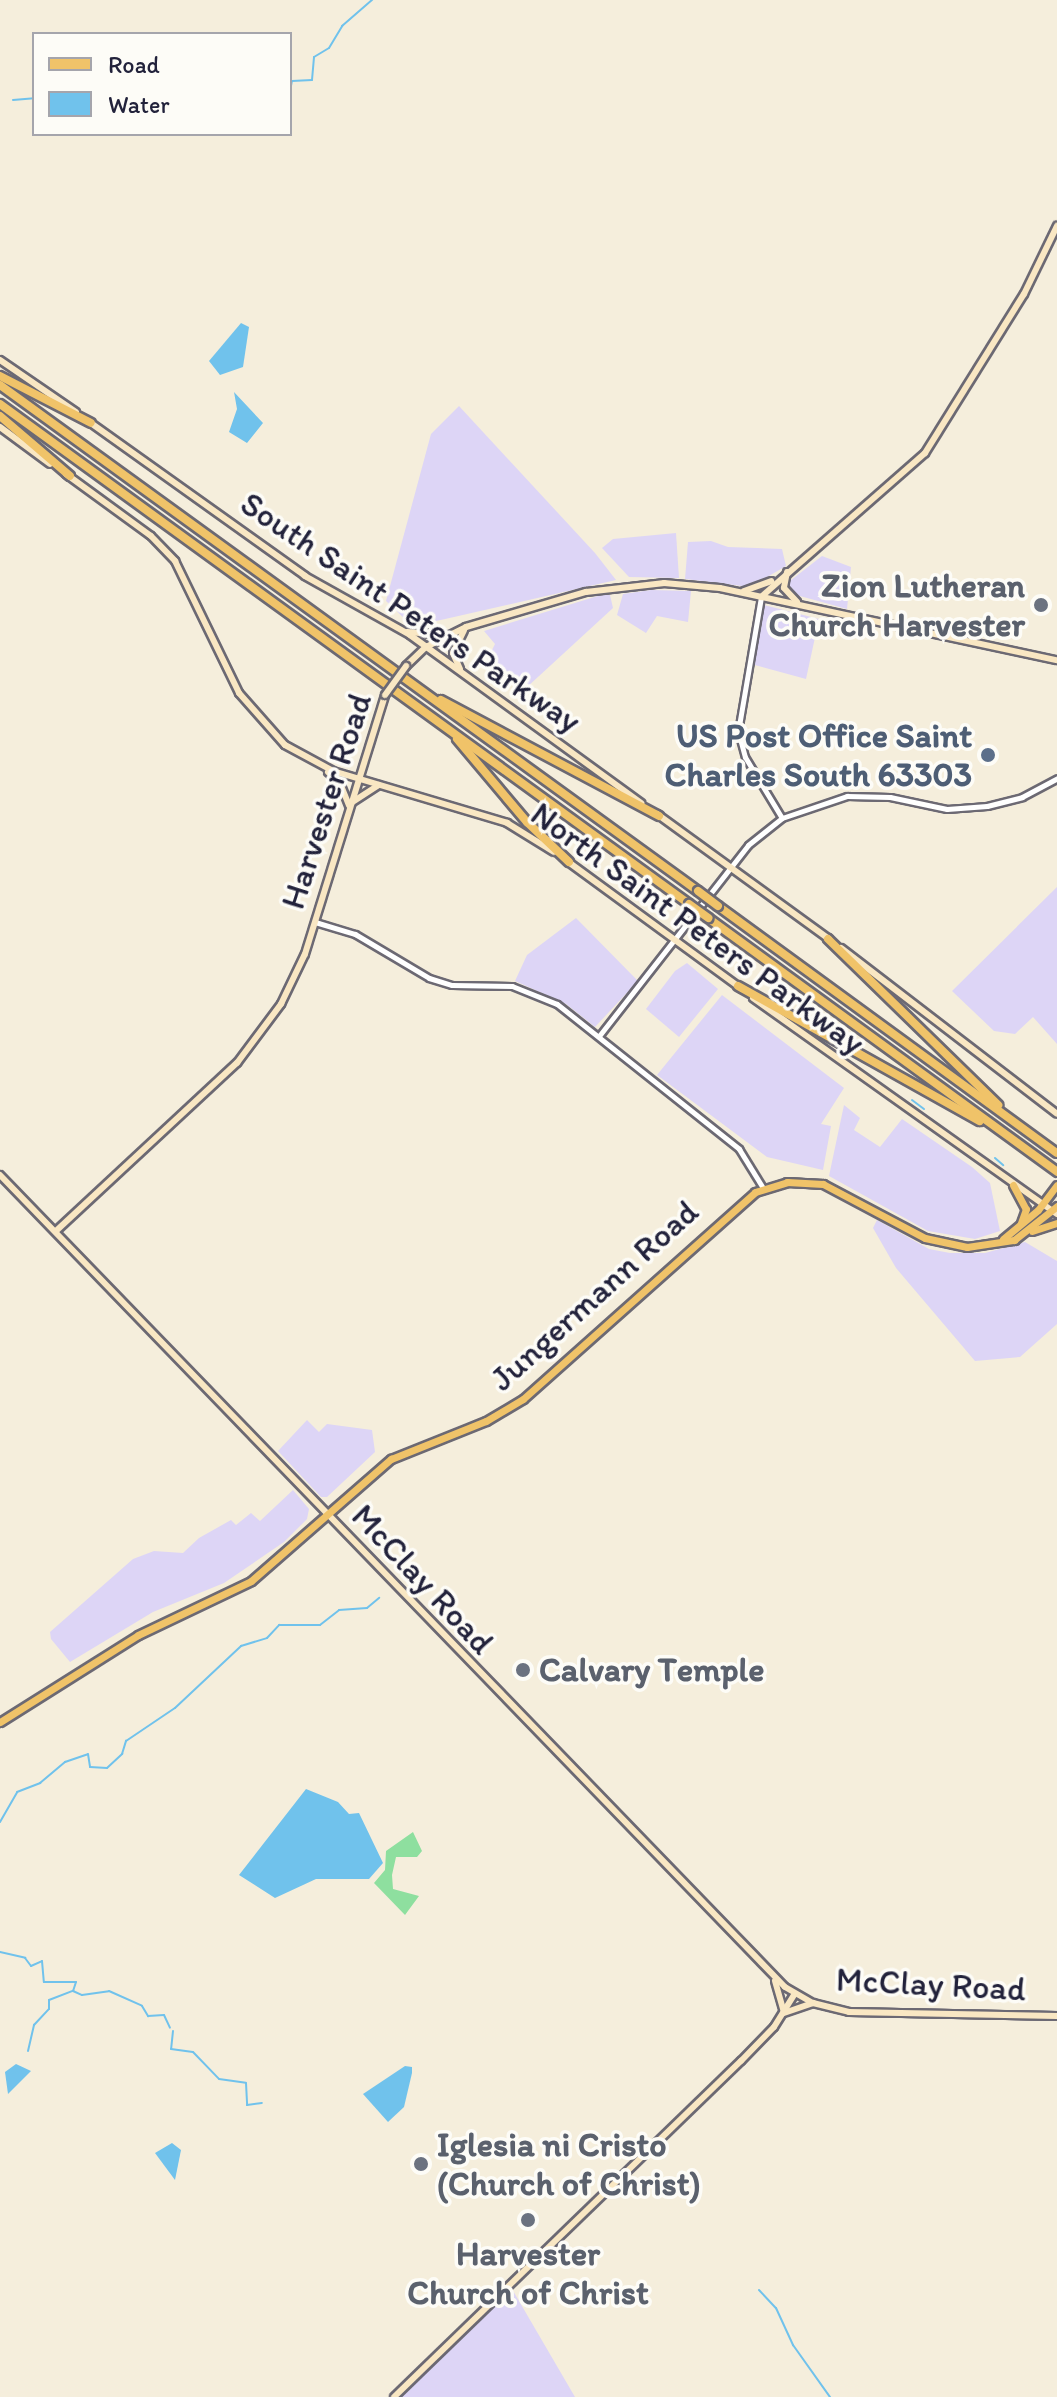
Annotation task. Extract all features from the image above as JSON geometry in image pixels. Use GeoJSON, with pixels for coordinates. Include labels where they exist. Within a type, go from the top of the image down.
{"type":"FeatureCollection","features":[{"type":"Feature","properties":{"kind":"highway"},"geometry":{"type":"LineString","coordinates":[[0,376],[91,423]]}},
{"type":"Feature","properties":{"kind":"highway"},"geometry":{"type":"LineString","coordinates":[[0,385],[1057,1153]]}},
{"type":"Feature","properties":{"kind":"highway"},"geometry":{"type":"LineString","coordinates":[[0,404],[1057,1172]]}},
{"type":"Feature","properties":{"kind":"highway"},"geometry":{"type":"LineString","coordinates":[[0,416],[70,476]]}},
{"type":"Feature","properties":{"kind":"highway"},"geometry":{"type":"LineString","coordinates":[[422,691],[659,816]]}},
{"type":"Feature","properties":{"kind":"highway"},"geometry":{"type":"LineString","coordinates":[[443,724],[527,822],[569,862]]}},
{"type":"Feature","properties":{"kind":"highway"},"geometry":{"type":"LineString","coordinates":[[828,939],[1009,1118]]}},
{"type":"Feature","properties":{"kind":"highway"},"geometry":{"type":"LineString","coordinates":[[738,986],[1005,1134]]}},
{"type":"Feature","properties":{"kind":"main road"},"geometry":{"type":"LineString","coordinates":[[761,597],[778,578],[939,435],[1024,294],[1057,226]]}},
{"type":"Feature","properties":{"kind":"main road","name":"South Saint Peters Parkway"},"geometry":{"type":"LineString","coordinates":[[0,360],[316,583],[405,631],[731,867],[1057,1114]]}},
{"type":"Feature","properties":{"kind":"main road","name":"North Saint Peters Parkway"},"geometry":{"type":"LineString","coordinates":[[0,427],[70,476],[169,553],[189,582],[248,708],[276,738],[323,767],[507,823],[569,862],[1013,1185],[1056,1210]]}},
{"type":"Feature","properties":{"kind":"main road"},"geometry":{"type":"LineString","coordinates":[[788,571],[784,588],[804,605]]}},
{"type":"Feature","properties":{"kind":"main road"},"geometry":{"type":"LineString","coordinates":[[739,592],[778,578]]}},
{"type":"Feature","properties":{"kind":"main road","name":"Harvester Road"},"geometry":{"type":"LineString","coordinates":[[56,1231],[248,1051],[295,980],[385,695],[406,666],[426,647],[447,635],[466,627],[617,586],[682,584],[804,605],[1057,660]]}},
{"type":"Feature","properties":{"kind":"main road"},"geometry":{"type":"LineString","coordinates":[[465,676],[453,653],[466,627]]}},
{"type":"Feature","properties":{"kind":"main road"},"geometry":{"type":"LineString","coordinates":[[405,631],[447,635]]}},
{"type":"Feature","properties":{"kind":"main road"},"geometry":{"type":"LineString","coordinates":[[323,767],[340,783],[349,805],[381,785]]}},
{"type":"Feature","properties":{"kind":"main road","name":"McClay Road"},"geometry":{"type":"LineString","coordinates":[[0,1175],[773,1978],[813,2003],[849,2012],[1057,2016]]}},
{"type":"Feature","properties":{"kind":"main road","name":"Jungermann Road"},"geometry":{"type":"LineString","coordinates":[[0,1722],[138,1635],[251,1581],[391,1459],[486,1421],[523,1399],[732,1207],[763,1188],[797,1181],[823,1184],[930,1240],[967,1247],[1030,1231],[1056,1210]]}},
{"type":"Feature","properties":{"kind":"main road"},"geometry":{"type":"LineString","coordinates":[[1013,1185],[1026,1209],[1018,1226]]}},
{"type":"Feature","properties":{"kind":"main road"},"geometry":{"type":"LineString","coordinates":[[1003,1239],[1042,1204],[1057,1185]]}},
{"type":"Feature","properties":{"kind":"main road"},"geometry":{"type":"LineString","coordinates":[[1030,1231],[1057,1223]]}},
{"type":"Feature","properties":{"kind":"main road"},"geometry":{"type":"LineString","coordinates":[[773,1978],[784,2013]]}},
{"type":"Feature","properties":{"kind":"main road"},"geometry":{"type":"LineString","coordinates":[[394,2397],[722,2079],[784,2013],[795,1994]]}},
{"type":"Feature","properties":{"kind":"main road"},"geometry":{"type":"LineString","coordinates":[[784,2013],[813,2003]]}},
{"type":"Feature","properties":{"kind":"street"},"geometry":{"type":"LineString","coordinates":[[761,597],[738,731],[745,757],[782,818]]}},
{"type":"Feature","properties":{"kind":"street"},"geometry":{"type":"LineString","coordinates":[[599,1036],[748,845],[782,818],[847,796],[890,797],[947,809],[987,806],[1022,797],[1057,778]]}},
{"type":"Feature","properties":{"kind":"street"},"geometry":{"type":"LineString","coordinates":[[315,922],[355,934],[438,981],[533,993],[557,1004],[739,1149],[763,1188]]}},
{"type":"Feature","properties":{"kind":"shaded area"},"geometry":{"type":"Polygon","coordinates":[[[459,406],[595,553],[616,580],[432,622],[408,622],[386,601],[431,434],[459,406]]]}},
{"type":"Feature","properties":{"kind":"shaded area"},"geometry":{"type":"Polygon","coordinates":[[[676,533],[679,578],[629,577],[602,548],[613,539],[676,533]]]}},
{"type":"Feature","properties":{"kind":"shaded area"},"geometry":{"type":"Polygon","coordinates":[[[711,541],[728,547],[782,549],[786,566],[750,587],[685,579],[688,542],[711,541]]]}},
{"type":"Feature","properties":{"kind":"shaded area"},"geometry":{"type":"Polygon","coordinates":[[[822,556],[851,567],[847,609],[789,593],[786,584],[822,556]]]}},
{"type":"Feature","properties":{"kind":"shaded area"},"geometry":{"type":"Polygon","coordinates":[[[651,590],[691,591],[688,622],[657,616],[646,633],[617,615],[623,594],[651,590]]]}},
{"type":"Feature","properties":{"kind":"shaded area"},"geometry":{"type":"Polygon","coordinates":[[[601,595],[610,595],[613,608],[526,688],[487,660],[495,644],[484,631],[601,595]]]}},
{"type":"Feature","properties":{"kind":"shaded area"},"geometry":{"type":"Polygon","coordinates":[[[764,605],[819,619],[806,679],[751,664],[764,605]]]}},
{"type":"Feature","properties":{"kind":"shaded area"},"geometry":{"type":"Polygon","coordinates":[[[1057,887],[1057,1044],[1033,1017],[1015,1034],[994,1031],[952,991],[1057,887]]]}},
{"type":"Feature","properties":{"kind":"shaded area"},"geometry":{"type":"Polygon","coordinates":[[[576,918],[638,981],[595,1027],[566,1004],[515,981],[527,955],[576,918]]]}},
{"type":"Feature","properties":{"kind":"shaded area"},"geometry":{"type":"Polygon","coordinates":[[[687,963],[718,989],[679,1037],[646,1009],[675,971],[687,963]]]}},
{"type":"Feature","properties":{"kind":"shaded area"},"geometry":{"type":"Polygon","coordinates":[[[722,995],[844,1088],[821,1124],[831,1126],[823,1170],[767,1157],[657,1075],[722,995]]]}},
{"type":"Feature","properties":{"kind":"shaded area"},"geometry":{"type":"Polygon","coordinates":[[[844,1105],[860,1118],[854,1130],[880,1147],[902,1119],[972,1167],[990,1183],[1000,1231],[975,1239],[928,1231],[829,1176],[844,1105]]]}},
{"type":"Feature","properties":{"kind":"shaded area"},"geometry":{"type":"Polygon","coordinates":[[[877,1220],[929,1249],[950,1253],[985,1253],[1025,1242],[1057,1261],[1057,1324],[1020,1357],[975,1361],[896,1268],[873,1228],[877,1220]]]}},
{"type":"Feature","properties":{"kind":"shaded area"},"geometry":{"type":"Polygon","coordinates":[[[307,1420],[319,1432],[327,1424],[372,1430],[375,1452],[327,1497],[321,1497],[278,1451],[307,1420]]]}},
{"type":"Feature","properties":{"kind":"shaded area"},"geometry":{"type":"Polygon","coordinates":[[[293,1490],[309,1509],[307,1519],[284,1542],[224,1583],[153,1612],[70,1662],[51,1639],[50,1632],[133,1559],[154,1551],[183,1553],[199,1538],[231,1520],[236,1525],[251,1513],[260,1521],[293,1490]]]}},
{"type":"Feature","properties":{"kind":"shaded area"},"geometry":{"type":"Polygon","coordinates":[[[512,2289],[575,2397],[401,2397],[500,2301],[512,2289]]]}},
{"type":"Feature","properties":{"kind":"green space"},"geometry":{"type":"Polygon","coordinates":[[[413,1832],[422,1851],[417,1857],[396,1857],[392,1875],[393,1889],[419,1896],[405,1915],[374,1883],[385,1870],[386,1851],[413,1832]]]}},
{"type":"Feature","properties":{"kind":"water"},"geometry":{"type":"Polygon","coordinates":[[[241,323],[249,327],[243,367],[220,375],[209,361],[241,323]]]}},
{"type":"Feature","properties":{"kind":"water"},"geometry":{"type":"Polygon","coordinates":[[[234,392],[263,423],[247,443],[229,432],[237,409],[234,392]]]}},
{"type":"Feature","properties":{"kind":"water"},"geometry":{"type":"Polygon","coordinates":[[[306,1789],[338,1802],[349,1814],[359,1813],[383,1863],[369,1879],[316,1879],[275,1898],[239,1875],[306,1789]]]}},
{"type":"Feature","properties":{"kind":"water"},"geometry":{"type":"Polygon","coordinates":[[[16,2064],[31,2071],[8,2094],[5,2072],[16,2064]]]}},
{"type":"Feature","properties":{"kind":"water"},"geometry":{"type":"Polygon","coordinates":[[[405,2066],[412,2067],[412,2073],[404,2107],[388,2122],[363,2094],[405,2066]]]}},
{"type":"Feature","properties":{"kind":"water"},"geometry":{"type":"Polygon","coordinates":[[[172,2143],[181,2150],[175,2180],[155,2153],[172,2143]]]}},
{"type":"Feature","properties":{"kind":"waterway"},"geometry":{"type":"LineString","coordinates":[[292,81],[312,80],[314,57],[329,48],[342,26],[372,0]]}},
{"type":"Feature","properties":{"kind":"waterway"},"geometry":{"type":"LineString","coordinates":[[13,100],[32,98]]}},
{"type":"Feature","properties":{"kind":"waterway"},"geometry":{"type":"LineString","coordinates":[[912,1100],[924,1109]]}},
{"type":"Feature","properties":{"kind":"waterway"},"geometry":{"type":"LineString","coordinates":[[995,1158],[1003,1165]]}},
{"type":"Feature","properties":{"kind":"waterway"},"geometry":{"type":"LineString","coordinates":[[0,1822],[17,1792],[40,1783],[65,1762],[88,1754],[90,1767],[107,1768],[122,1754],[126,1741],[175,1708],[241,1646],[267,1638],[279,1625],[320,1625],[339,1610],[367,1608],[379,1598]]}},
{"type":"Feature","properties":{"kind":"waterway"},"geometry":{"type":"LineString","coordinates":[[0,1952],[25,1958],[31,1966],[42,1961],[44,1982],[76,1982],[73,1991],[82,1995],[109,1991],[142,2006],[148,2016],[164,2015],[170,2028]]}},
{"type":"Feature","properties":{"kind":"waterway"},"geometry":{"type":"LineString","coordinates":[[28,2051],[34,2025],[49,2009],[49,2000],[73,1991]]}},
{"type":"Feature","properties":{"kind":"waterway"},"geometry":{"type":"LineString","coordinates":[[173,2031],[171,2049],[193,2052],[219,2079],[246,2083],[247,2105],[262,2103]]}},
{"type":"Feature","properties":{"kind":"waterway"},"geometry":{"type":"LineString","coordinates":[[759,2290],[776,2308],[793,2345],[830,2397]]}},
{"type":"Feature","properties":{"kind":"place","name":"Zion Lutheran Church Harvester"},"geometry":{"type":"Point","coordinates":[1041,605]}},
{"type":"Feature","properties":{"kind":"place","name":"US Post Office Saint Charles South 63303"},"geometry":{"type":"Point","coordinates":[988,755]}},
{"type":"Feature","properties":{"kind":"place","name":"Calvary Temple"},"geometry":{"type":"Point","coordinates":[523,1670]}},
{"type":"Feature","properties":{"kind":"place","name":"Iglesia ni Cristo (Church of Christ)"},"geometry":{"type":"Point","coordinates":[421,2164]}},
{"type":"Feature","properties":{"kind":"place","name":"Harvester Church of Christ"},"geometry":{"type":"Point","coordinates":[528,2220]}}]}
